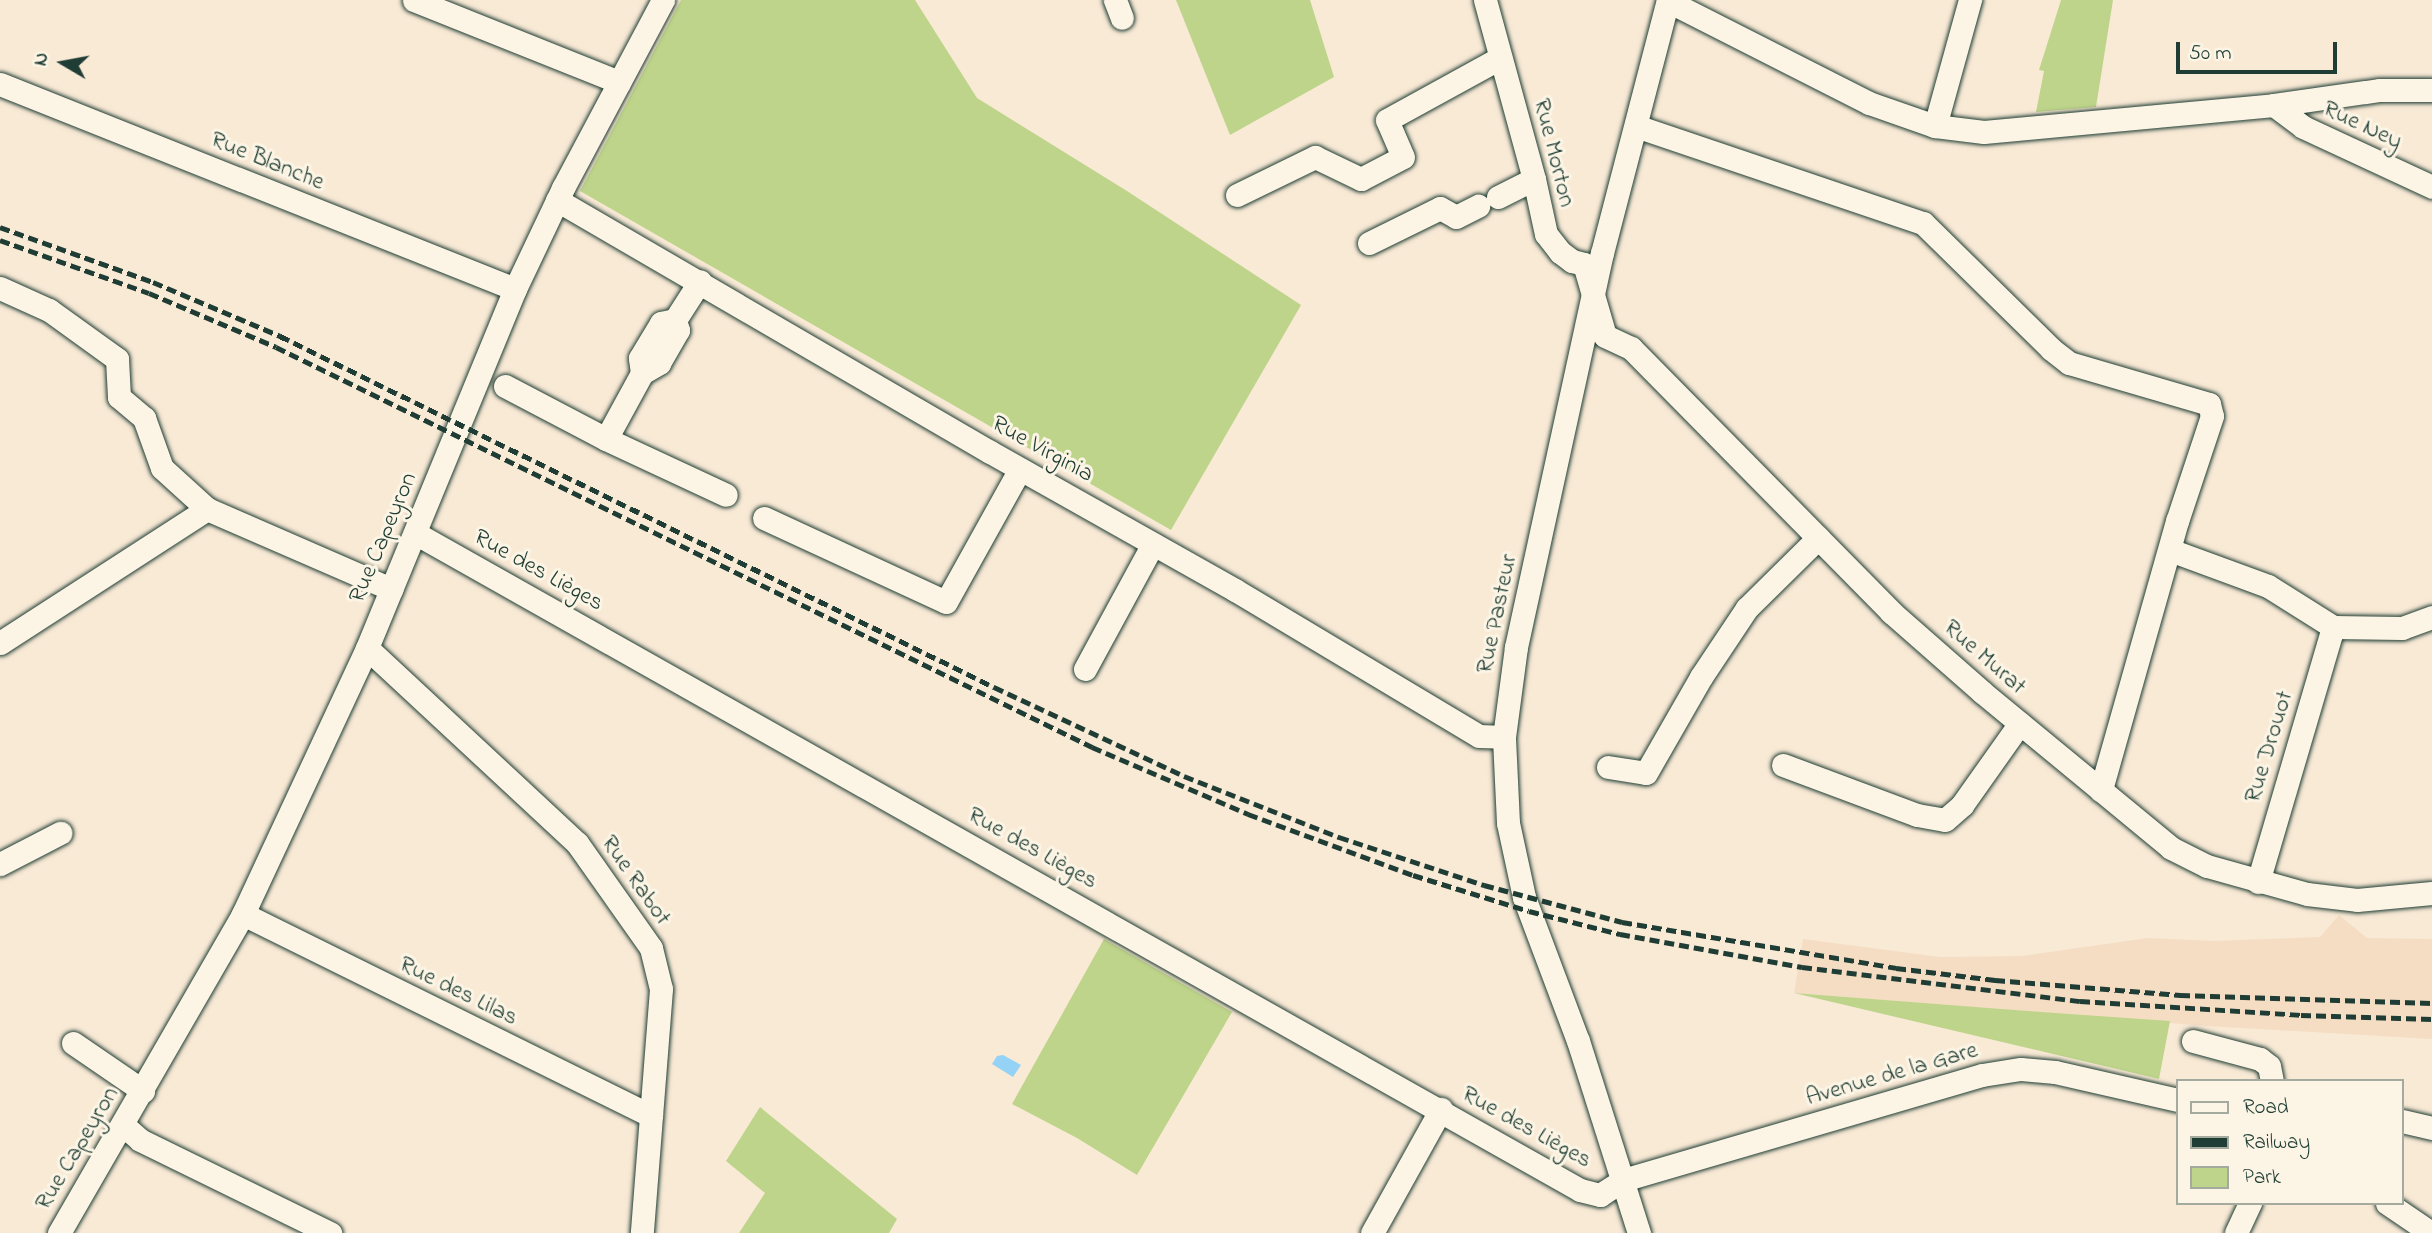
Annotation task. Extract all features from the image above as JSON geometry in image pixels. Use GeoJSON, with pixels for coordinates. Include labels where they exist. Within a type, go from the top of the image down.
{"type":"FeatureCollection","features":[{"type":"Feature","properties":{"kind":"street","name":"Rue Capeyron"},"geometry":{"type":"LineString","coordinates":[[59,1233],[243,915],[367,648],[515,289],[557,200],[663,0]]}},
{"type":"Feature","properties":{"kind":"street","name":"Rue Morton"},"geometry":{"type":"LineString","coordinates":[[1485,0],[1534,179],[1546,234],[1560,252],[1572,261],[1584,264],[1594,300]]}},
{"type":"Feature","properties":{"kind":"street"},"geometry":{"type":"LineString","coordinates":[[1935,126],[1969,0]]}},
{"type":"Feature","properties":{"kind":"street"},"geometry":{"type":"LineString","coordinates":[[417,1],[619,82]]}},
{"type":"Feature","properties":{"kind":"street"},"geometry":{"type":"LineString","coordinates":[[1668,1],[1869,103],[1935,126],[1984,132],[2022,131],[2274,105],[2380,90],[2432,90]]}},
{"type":"Feature","properties":{"kind":"street","name":"Rue Pasteur"},"geometry":{"type":"LineString","coordinates":[[1639,1233],[1578,1041],[1524,897],[1508,823],[1504,737],[1516,647],[1594,300],[1602,253],[1668,1]]}},
{"type":"Feature","properties":{"kind":"street"},"geometry":{"type":"LineString","coordinates":[[1237,195],[1315,157],[1361,179],[1403,156],[1387,120],[1500,58]]}},
{"type":"Feature","properties":{"kind":"street","name":"Rue Blanche"},"geometry":{"type":"LineString","coordinates":[[0,83],[515,289]]}},
{"type":"Feature","properties":{"kind":"street","name":"Rue Ney"},"geometry":{"type":"LineString","coordinates":[[2274,105],[2303,127],[2432,187]]}},
{"type":"Feature","properties":{"kind":"street"},"geometry":{"type":"LineString","coordinates":[[1636,126],[1923,223],[2051,349],[2069,363],[2209,404],[2211,416],[2101,790]]}},
{"type":"Feature","properties":{"kind":"street"},"geometry":{"type":"LineString","coordinates":[[1369,243],[1440,208],[1456,216],[1534,179]]}},
{"type":"Feature","properties":{"kind":"street","name":"Rue Virginia"},"geometry":{"type":"LineString","coordinates":[[557,200],[1153,544],[1479,736],[1504,737]]}},
{"type":"Feature","properties":{"kind":"street"},"geometry":{"type":"LineString","coordinates":[[606,439],[642,373],[659,363],[678,330],[675,320],[699,281]]}},
{"type":"Feature","properties":{"kind":"street"},"geometry":{"type":"LineString","coordinates":[[0,288],[49,310],[117,359],[118,397],[144,418],[162,468],[206,509],[391,589]]}},
{"type":"Feature","properties":{"kind":"street","name":"Rue Murat"},"geometry":{"type":"LineString","coordinates":[[1594,300],[1605,336],[1631,348],[1891,612],[2171,848],[2207,866],[2307,894],[2357,900],[2432,893]]}},
{"type":"Feature","properties":{"kind":"street"},"geometry":{"type":"LineString","coordinates":[[505,386],[606,439],[726,495]]}},
{"type":"Feature","properties":{"kind":"street"},"geometry":{"type":"LineString","coordinates":[[764,518],[946,602],[1020,469]]}},
{"type":"Feature","properties":{"kind":"street"},"geometry":{"type":"LineString","coordinates":[[0,643],[206,509]]}},
{"type":"Feature","properties":{"kind":"street","name":"Rue des Lièges"},"geometry":{"type":"LineString","coordinates":[[415,533],[1580,1190],[1600,1195],[1623,1180]]}},
{"type":"Feature","properties":{"kind":"street"},"geometry":{"type":"LineString","coordinates":[[1608,767],[1646,773],[1701,677],[1747,608],[1818,538]]}},
{"type":"Feature","properties":{"kind":"street"},"geometry":{"type":"LineString","coordinates":[[1085,669],[1153,544]]}},
{"type":"Feature","properties":{"kind":"street"},"geometry":{"type":"LineString","coordinates":[[2170,550],[2268,586],[2333,627],[2402,628],[2432,617]]}},
{"type":"Feature","properties":{"kind":"street","name":"Rue Drouot"},"geometry":{"type":"LineString","coordinates":[[2258,882],[2333,627]]}},
{"type":"Feature","properties":{"kind":"street","name":"Rue Rabot"},"geometry":{"type":"LineString","coordinates":[[367,648],[577,843],[651,948],[661,989],[642,1233]]}},
{"type":"Feature","properties":{"kind":"street"},"geometry":{"type":"LineString","coordinates":[[1783,765],[1917,815],[1945,820],[1962,805],[2020,723]]}},
{"type":"Feature","properties":{"kind":"street"},"geometry":{"type":"LineString","coordinates":[[0,864],[60,832]]}},
{"type":"Feature","properties":{"kind":"street","name":"Rue des Lilas"},"geometry":{"type":"LineString","coordinates":[[243,915],[651,1116]]}},
{"type":"Feature","properties":{"kind":"street"},"geometry":{"type":"LineString","coordinates":[[2193,1041],[2260,1059],[2269,1066],[2272,1079]]}},
{"type":"Feature","properties":{"kind":"street","name":"Rue Capeyron"},"geometry":{"type":"LineString","coordinates":[[73,1043],[143,1091]]}},
{"type":"Feature","properties":{"kind":"street","name":"Avenue de la Gare"},"geometry":{"type":"LineString","coordinates":[[1623,1180],[1982,1075],[2021,1069],[2055,1072],[2176,1100]]}},
{"type":"Feature","properties":{"kind":"street"},"geometry":{"type":"LineString","coordinates":[[1372,1233],[1441,1110]]}},
{"type":"Feature","properties":{"kind":"street"},"geometry":{"type":"LineString","coordinates":[[2404,1121],[2432,1128]]}},
{"type":"Feature","properties":{"kind":"street"},"geometry":{"type":"LineString","coordinates":[[123,1125],[140,1140],[330,1233]]}},
{"type":"Feature","properties":{"kind":"street"},"geometry":{"type":"LineString","coordinates":[[2236,1233],[2249,1205]]}},
{"type":"Feature","properties":{"kind":"street"},"geometry":{"type":"LineString","coordinates":[[2390,1205],[2431,1233]]}},
{"type":"Feature","properties":{"kind":"shaded area"},"geometry":{"type":"Polygon","coordinates":[[[2339,915],[2367,938],[2432,939],[2432,1039],[2207,1026],[1794,993],[1803,939],[1940,957],[2022,956],[2148,938],[2213,941],[2320,937],[2339,915]]]}},
{"type":"Feature","properties":{"kind":"green space"},"geometry":{"type":"Polygon","coordinates":[[[681,0],[915,0],[977,98],[1127,191],[1301,305],[1171,530],[580,191],[681,0]]]}},
{"type":"Feature","properties":{"kind":"green space"},"geometry":{"type":"Polygon","coordinates":[[[1176,0],[1310,0],[1334,77],[1230,135],[1176,0]]]}},
{"type":"Feature","properties":{"kind":"green space"},"geometry":{"type":"Polygon","coordinates":[[[2061,0],[2113,0],[2096,107],[2036,112],[2044,71],[2039,70],[2061,0]]]}},
{"type":"Feature","properties":{"kind":"green space"},"geometry":{"type":"Polygon","coordinates":[[[1104,939],[1232,1012],[1137,1175],[1077,1138],[1012,1104],[1104,939]]]}},
{"type":"Feature","properties":{"kind":"green space"},"geometry":{"type":"Polygon","coordinates":[[[1794,993],[2055,1013],[2170,1021],[2159,1079],[1794,993]]]}},
{"type":"Feature","properties":{"kind":"green space"},"geometry":{"type":"Polygon","coordinates":[[[760,1107],[897,1219],[889,1233],[739,1233],[765,1193],[726,1161],[760,1107]]]}},
{"type":"Feature","properties":{"kind":"water"},"geometry":{"type":"Polygon","coordinates":[[[1003,1055],[1021,1065],[1013,1077],[992,1064],[997,1056],[1003,1055]]]}},
{"type":"Feature","properties":{"kind":"railway"},"geometry":{"type":"LineString","coordinates":[[0,227],[153,282],[280,336],[994,687],[1184,776],[1339,837],[1484,885],[1622,922],[1896,968],[1995,980],[2180,995],[2432,1003]]}},
{"type":"Feature","properties":{"kind":"railway"},"geometry":{"type":"LineString","coordinates":[[0,240],[149,293],[276,347],[1092,747],[1248,814],[1413,875],[1529,911],[1620,934],[1802,967],[2080,1001],[2301,1015],[2432,1019]]}}]}
